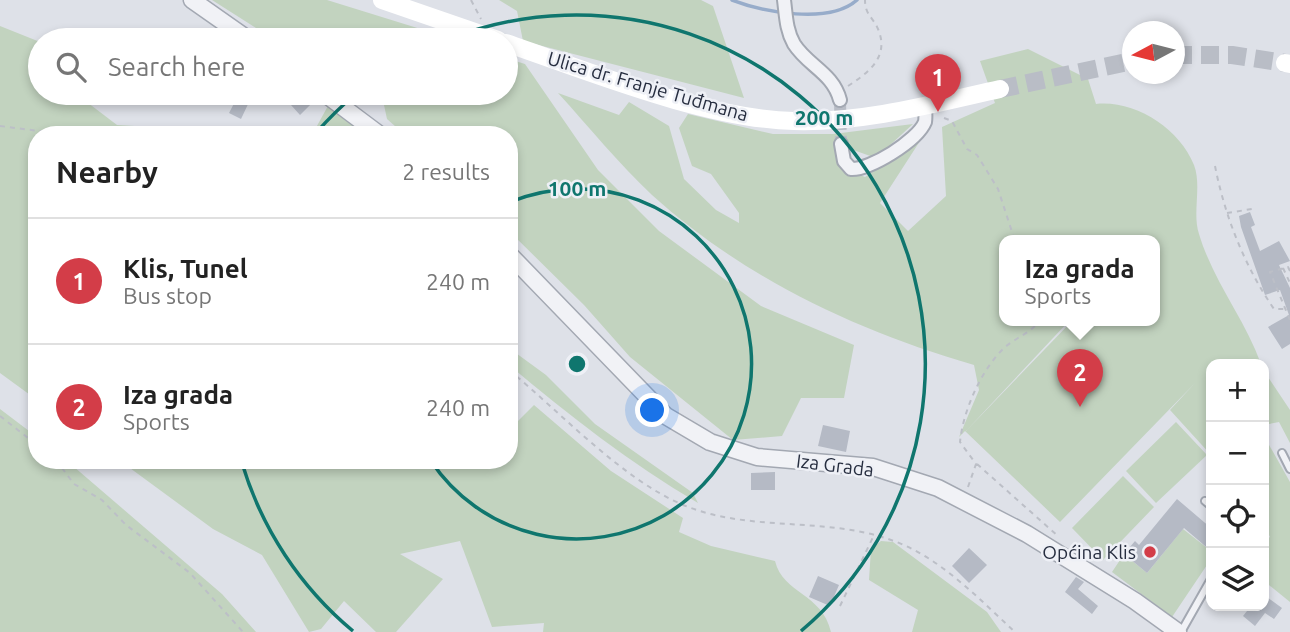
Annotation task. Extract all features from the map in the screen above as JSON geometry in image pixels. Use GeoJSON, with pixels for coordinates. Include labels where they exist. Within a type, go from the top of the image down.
{"type":"FeatureCollection","features":[{"type":"Feature","properties":{"kind":"main road"},"geometry":{"type":"LineString","coordinates":[[382,0],[463,28]]}},
{"type":"Feature","properties":{"kind":"main road","name":"Ulica dr. Franje Tuđmana"},"geometry":{"type":"LineString","coordinates":[[518,47],[634,86],[756,118],[828,120],[925,111],[1000,89]]}},
{"type":"Feature","properties":{"kind":"street"},"geometry":{"type":"LineString","coordinates":[[192,0],[232,28]]}},
{"type":"Feature","properties":{"kind":"street"},"geometry":{"type":"LineString","coordinates":[[785,3],[786,23],[795,45],[838,94]]}},
{"type":"Feature","properties":{"kind":"street"},"geometry":{"type":"LineString","coordinates":[[340,105],[368,126]]}},
{"type":"Feature","properties":{"kind":"street"},"geometry":{"type":"LineString","coordinates":[[841,144],[844,161],[851,169],[873,166],[919,131],[925,111]]}},
{"type":"Feature","properties":{"kind":"street","name":"Iza Grada"},"geometry":{"type":"LineString","coordinates":[[518,263],[666,416],[710,442],[757,457],[873,467],[938,488],[1027,534],[1180,632]]}},
{"type":"Feature","properties":{"kind":"lane"},"geometry":{"type":"LineString","coordinates":[[1282,453],[1290,469]]}},
{"type":"Feature","properties":{"kind":"lane"},"geometry":{"type":"LineString","coordinates":[[1180,632],[1206,588]]}},
{"type":"Feature","properties":{"kind":"path"},"geometry":{"type":"LineString","coordinates":[[838,94],[869,72],[879,58],[882,45],[878,27],[866,15],[865,0]]}},
{"type":"Feature","properties":{"kind":"path"},"geometry":{"type":"LineString","coordinates":[[925,111],[952,121],[967,149],[977,155],[998,189],[1013,235]]}},
{"type":"Feature","properties":{"kind":"path"},"geometry":{"type":"LineString","coordinates":[[0,126],[28,130]]}},
{"type":"Feature","properties":{"kind":"path"},"geometry":{"type":"LineString","coordinates":[[1215,166],[1227,213],[1262,295],[1274,309],[1284,309]]}},
{"type":"Feature","properties":{"kind":"path"},"geometry":{"type":"LineString","coordinates":[[1227,213],[1252,209]]}},
{"type":"Feature","properties":{"kind":"path"},"geometry":{"type":"LineString","coordinates":[[1290,271],[1288,267],[1270,272],[1290,320]]}},
{"type":"Feature","properties":{"kind":"path"},"geometry":{"type":"LineString","coordinates":[[1283,268],[1290,283]]}},
{"type":"Feature","properties":{"kind":"path"},"geometry":{"type":"LineString","coordinates":[[1033,326],[1005,348],[987,369],[962,423],[960,442],[976,464],[1060,537]]}},
{"type":"Feature","properties":{"kind":"path"},"geometry":{"type":"LineString","coordinates":[[518,378],[653,490],[684,506],[726,516],[873,535],[911,548],[965,587],[1015,632]]}},
{"type":"Feature","properties":{"kind":"path"},"geometry":{"type":"LineString","coordinates":[[0,416],[28,438]]}},
{"type":"Feature","properties":{"kind":"path"},"geometry":{"type":"LineString","coordinates":[[962,500],[976,464]]}},
{"type":"Feature","properties":{"kind":"path"},"geometry":{"type":"LineString","coordinates":[[63,469],[74,484],[102,500],[126,525],[190,573],[243,632]]}},
{"type":"Feature","properties":{"kind":"path"},"geometry":{"type":"LineString","coordinates":[[840,606],[873,535]]}},
{"type":"Feature","properties":{"kind":"green space"},"geometry":{"type":"Polygon","coordinates":[[[212,0],[327,0],[417,28],[256,28],[212,0]]]}},
{"type":"Feature","properties":{"kind":"green space"},"geometry":{"type":"Polygon","coordinates":[[[499,0],[701,0],[713,6],[744,98],[523,41],[517,11],[499,0]]]}},
{"type":"Feature","properties":{"kind":"green space"},"geometry":{"type":"Polygon","coordinates":[[[0,26],[28,37],[28,105],[91,105],[117,125],[134,126],[28,126],[28,393],[0,373],[0,26]]]}},
{"type":"Feature","properties":{"kind":"green space"},"geometry":{"type":"Polygon","coordinates":[[[1028,49],[1088,79],[1096,104],[1111,104],[1140,112],[1167,128],[1178,139],[1196,173],[1197,226],[1205,251],[1259,359],[1206,359],[1206,450],[1170,410],[1195,383],[1060,522],[965,431],[959,437],[979,390],[974,365],[887,336],[845,318],[763,276],[725,252],[687,225],[652,195],[558,93],[619,115],[629,102],[669,126],[684,179],[716,210],[739,223],[739,213],[711,174],[692,166],[679,128],[688,114],[773,134],[833,134],[913,124],[876,158],[839,145],[851,171],[865,177],[920,141],[880,203],[908,231],[946,196],[942,127],[995,103],[980,61],[1028,49]],[[999,235],[999,326],[1064,326],[966,431],[1067,326],[1160,326],[1160,235],[999,235]]]}},
{"type":"Feature","properties":{"kind":"green space"},"geometry":{"type":"Polygon","coordinates":[[[518,62],[525,64],[598,170],[659,231],[761,306],[854,345],[844,398],[801,398],[782,436],[733,440],[630,357],[584,305],[518,240],[518,126],[395,126],[387,119],[384,105],[518,105],[518,62]]]}},
{"type":"Feature","properties":{"kind":"green space"},"geometry":{"type":"Polygon","coordinates":[[[330,105],[357,126],[317,126],[330,105]]]}},
{"type":"Feature","properties":{"kind":"green space"},"geometry":{"type":"Polygon","coordinates":[[[518,355],[546,375],[595,424],[693,493],[698,503],[624,455],[518,372],[518,355]]]}},
{"type":"Feature","properties":{"kind":"green space"},"geometry":{"type":"Polygon","coordinates":[[[1269,378],[1290,410],[1290,443],[1279,422],[1269,424],[1269,378]]]}},
{"type":"Feature","properties":{"kind":"green space"},"geometry":{"type":"Polygon","coordinates":[[[534,405],[611,471],[683,518],[679,532],[711,546],[775,561],[786,581],[820,609],[831,632],[543,632],[544,623],[492,627],[460,541],[400,554],[443,579],[396,632],[376,632],[344,601],[321,629],[309,632],[262,555],[213,529],[131,469],[518,469],[518,421],[534,405]]]}},
{"type":"Feature","properties":{"kind":"green space"},"geometry":{"type":"Polygon","coordinates":[[[0,409],[28,430],[28,469],[76,469],[222,594],[256,632],[0,632],[0,409]]]}},
{"type":"Feature","properties":{"kind":"green space"},"geometry":{"type":"Polygon","coordinates":[[[1176,422],[1206,454],[1156,503],[1126,471],[1176,422]]]}},
{"type":"Feature","properties":{"kind":"green space"},"geometry":{"type":"Polygon","coordinates":[[[1269,445],[1290,482],[1290,602],[1269,585],[1269,445]]]}},
{"type":"Feature","properties":{"kind":"green space"},"geometry":{"type":"Polygon","coordinates":[[[1123,476],[1154,507],[1103,560],[1072,528],[1123,476]]]}},
{"type":"Feature","properties":{"kind":"green space"},"geometry":{"type":"Polygon","coordinates":[[[1183,529],[1206,547],[1206,566],[1172,617],[1112,572],[1124,554],[1147,573],[1183,529]]]}},
{"type":"Feature","properties":{"kind":"green space"},"geometry":{"type":"Polygon","coordinates":[[[881,541],[893,542],[987,612],[1001,632],[912,632],[918,610],[869,580],[871,549],[881,541]]]}},
{"type":"Feature","properties":{"kind":"building"},"geometry":{"type":"Polygon","coordinates":[[[233,105],[248,105],[241,119],[229,113],[233,105]]]}},
{"type":"Feature","properties":{"kind":"building"},"geometry":{"type":"Polygon","coordinates":[[[291,105],[310,105],[300,115],[291,105]]]}},
{"type":"Feature","properties":{"kind":"building"},"geometry":{"type":"Polygon","coordinates":[[[1250,212],[1255,225],[1251,227],[1260,251],[1279,241],[1290,261],[1279,265],[1290,288],[1290,344],[1282,349],[1268,327],[1289,315],[1280,290],[1265,295],[1239,216],[1250,212]]]}},
{"type":"Feature","properties":{"kind":"building"},"geometry":{"type":"Polygon","coordinates":[[[823,425],[850,431],[846,452],[818,446],[823,425]]]}},
{"type":"Feature","properties":{"kind":"building"},"geometry":{"type":"Polygon","coordinates":[[[775,472],[775,490],[751,490],[751,473],[775,472]]]}},
{"type":"Feature","properties":{"kind":"building"},"geometry":{"type":"Polygon","coordinates":[[[1177,499],[1206,524],[1206,547],[1184,528],[1147,573],[1124,554],[1135,541],[1139,545],[1177,499]]]}},
{"type":"Feature","properties":{"kind":"building"},"geometry":{"type":"Polygon","coordinates":[[[969,548],[987,565],[969,583],[952,566],[969,548]]]}},
{"type":"Feature","properties":{"kind":"building"},"geometry":{"type":"Polygon","coordinates":[[[818,576],[839,585],[830,606],[809,597],[818,576]]]}},
{"type":"Feature","properties":{"kind":"building"},"geometry":{"type":"Polygon","coordinates":[[[1076,577],[1084,582],[1078,589],[1098,606],[1092,614],[1065,592],[1076,577]]]}},
{"type":"Feature","properties":{"kind":"building"},"geometry":{"type":"Polygon","coordinates":[[[1269,599],[1282,608],[1274,619],[1265,613],[1255,626],[1243,616],[1247,611],[1269,611],[1269,599]]]}},
{"type":"Feature","properties":{"kind":"waterway"},"geometry":{"type":"LineString","coordinates":[[732,0],[761,9],[796,14],[830,12],[845,8],[857,0]]}},
{"type":"Feature","properties":{"kind":"tunnel"},"geometry":{"type":"LineString","coordinates":[[1185,55],[1232,55],[1285,63]]}},
{"type":"Feature","properties":{"kind":"tunnel"},"geometry":{"type":"LineString","coordinates":[[1000,89],[1122,63]]}},
{"type":"Feature","properties":{"kind":"tunnel"},"geometry":{"type":"LineString","coordinates":[[840,100],[841,144]]}},
{"type":"Feature","properties":{"kind":"place","name":"Klis, Tunel"},"geometry":{"type":"Point","coordinates":[938,112]}},
{"type":"Feature","properties":{"kind":"place","name":"Iza grada"},"geometry":{"type":"Point","coordinates":[1080,407]}},
{"type":"Feature","properties":{"kind":"place","name":"Općina Klis"},"geometry":{"type":"Point","coordinates":[1150,552]}}]}
